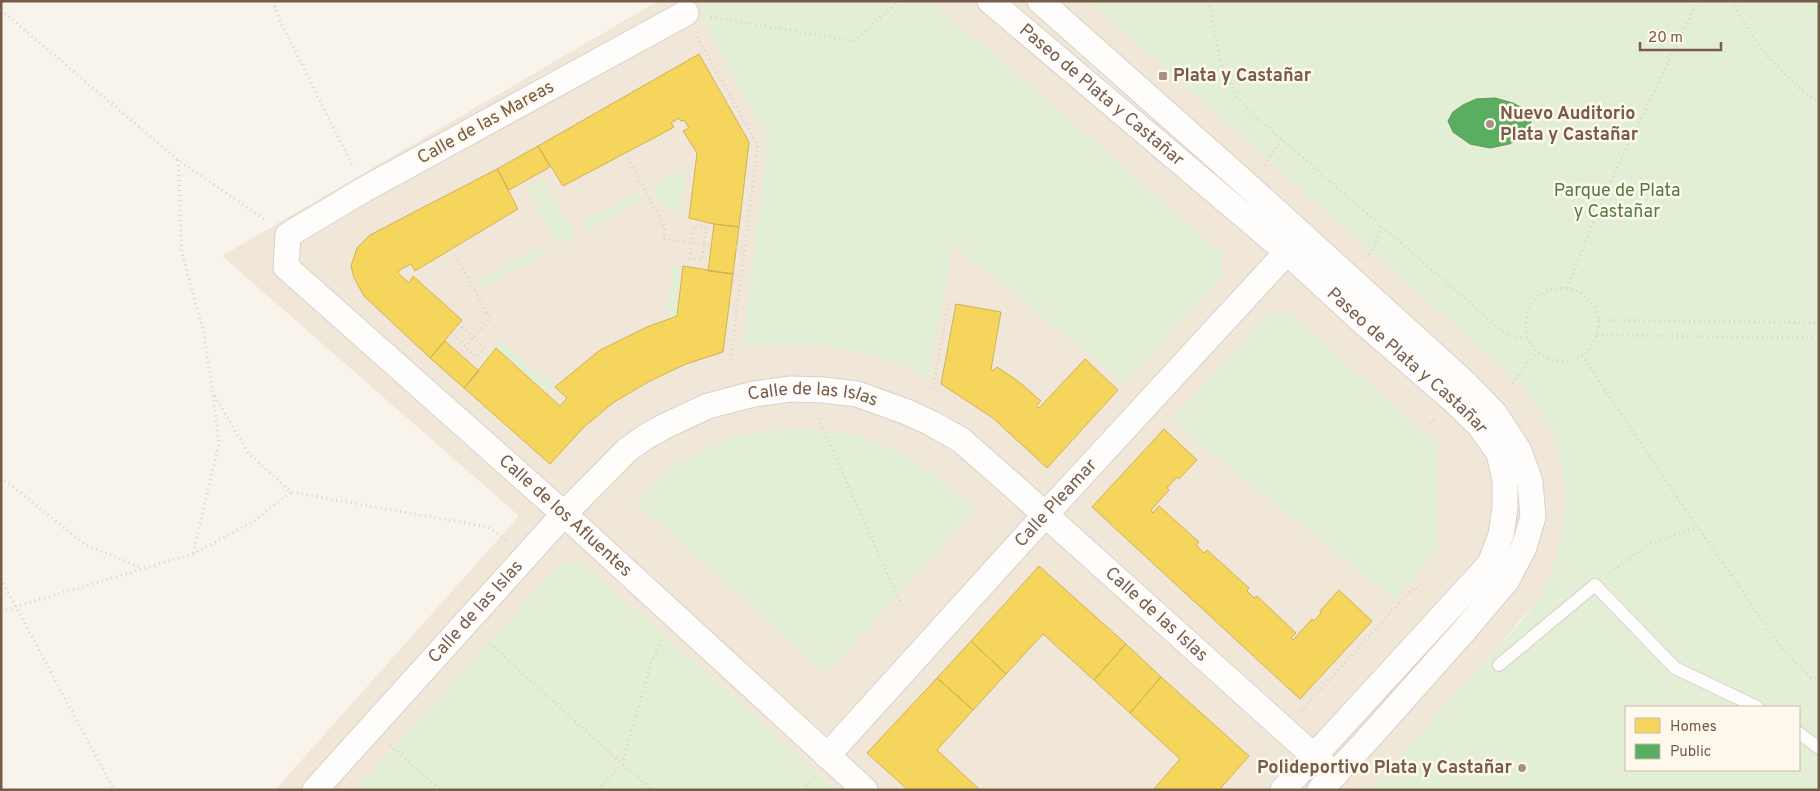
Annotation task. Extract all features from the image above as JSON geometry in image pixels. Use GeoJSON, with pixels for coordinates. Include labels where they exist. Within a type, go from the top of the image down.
{"type":"FeatureCollection","features":[{"type":"Feature","properties":{"kind":"street","name":"Paseo de Plata y Castañar"},"geometry":{"type":"LineString","coordinates":[[990,1],[1287,252],[1480,425],[1499,453],[1505,480],[1506,508],[1501,535],[1490,564],[1283,790]]}},
{"type":"Feature","properties":{"kind":"street","name":"Paseo de Plata y Castañar"},"geometry":{"type":"LineString","coordinates":[[1040,1],[1246,183],[1465,383],[1495,414],[1519,451],[1530,482],[1533,517],[1524,547],[1507,580],[1463,632],[1327,782]]}},
{"type":"Feature","properties":{"kind":"street","name":"Calle de las Mareas"},"geometry":{"type":"LineString","coordinates":[[288,235],[365,190],[686,13]]}},
{"type":"Feature","properties":{"kind":"street","name":"Calle de los Afluentes"},"geometry":{"type":"LineString","coordinates":[[288,235],[286,267],[564,514],[823,764],[865,790]]}},
{"type":"Feature","properties":{"kind":"street","name":"Calle Pleamar"},"geometry":{"type":"LineString","coordinates":[[823,764],[1045,514],[1287,252]]}},
{"type":"Feature","properties":{"kind":"street","name":"Calle de las Islas"},"geometry":{"type":"LineString","coordinates":[[315,790],[564,514],[627,450],[647,436],[708,406],[754,394],[791,389],[857,394],[907,412],[961,440],[1314,757],[1327,782]]}},
{"type":"Feature","properties":{"kind":"lane"},"geometry":{"type":"LineString","coordinates":[[1499,665],[1595,584],[1675,668],[1755,706]]}},
{"type":"Feature","properties":{"kind":"lane"},"geometry":{"type":"LineString","coordinates":[[1800,734],[1819,748]]}},
{"type":"Feature","properties":{"kind":"path"},"geometry":{"type":"LineString","coordinates":[[273,1],[279,19],[365,190]]}},
{"type":"Feature","properties":{"kind":"path"},"geometry":{"type":"LineString","coordinates":[[686,13],[854,41],[899,1]]}},
{"type":"Feature","properties":{"kind":"path"},"geometry":{"type":"LineString","coordinates":[[1209,1],[1220,61],[1237,97],[1282,140],[1502,331],[1516,337],[1527,338]]}},
{"type":"Feature","properties":{"kind":"path"},"geometry":{"type":"LineString","coordinates":[[1567,288],[1605,193],[1698,1]]}},
{"type":"Feature","properties":{"kind":"path"},"geometry":{"type":"LineString","coordinates":[[1732,1],[1756,43],[1776,67],[1819,103]]}},
{"type":"Feature","properties":{"kind":"path"},"geometry":{"type":"LineString","coordinates":[[1,10],[178,160],[288,235]]}},
{"type":"Feature","properties":{"kind":"path"},"geometry":{"type":"LineString","coordinates":[[686,13],[698,40],[758,145],[730,365]]}},
{"type":"Feature","properties":{"kind":"path"},"geometry":{"type":"LineString","coordinates":[[1262,167],[1282,140]]}},
{"type":"Feature","properties":{"kind":"path"},"geometry":{"type":"LineString","coordinates":[[628,158],[665,228],[664,239],[711,245]]}},
{"type":"Feature","properties":{"kind":"path"},"geometry":{"type":"LineString","coordinates":[[178,160],[182,253],[203,330],[219,444],[192,554]]}},
{"type":"Feature","properties":{"kind":"path"},"geometry":{"type":"LineString","coordinates":[[694,226],[706,228],[702,260],[690,259],[692,242],[694,226]]}},
{"type":"Feature","properties":{"kind":"path"},"geometry":{"type":"LineString","coordinates":[[1366,258],[1376,244],[1381,226]]}},
{"type":"Feature","properties":{"kind":"path"},"geometry":{"type":"LineString","coordinates":[[736,247],[744,248]]}},
{"type":"Feature","properties":{"kind":"path"},"geometry":{"type":"LineString","coordinates":[[455,255],[490,319],[459,353]]}},
{"type":"Feature","properties":{"kind":"path"},"geometry":{"type":"LineString","coordinates":[[1556,288],[1567,288],[1586,296],[1593,305],[1599,320],[1597,335],[1593,345],[1582,356],[1566,361],[1546,358],[1537,352],[1527,338],[1524,324],[1530,304],[1546,291],[1556,288]]}},
{"type":"Feature","properties":{"kind":"path"},"geometry":{"type":"LineString","coordinates":[[933,389],[949,303]]}},
{"type":"Feature","properties":{"kind":"path"},"geometry":{"type":"LineString","coordinates":[[1599,320],[1819,323]]}},
{"type":"Feature","properties":{"kind":"path"},"geometry":{"type":"LineString","coordinates":[[462,327],[473,337],[485,348],[477,357],[454,336],[462,327]]}},
{"type":"Feature","properties":{"kind":"path"},"geometry":{"type":"LineString","coordinates":[[1597,335],[1819,338]]}},
{"type":"Feature","properties":{"kind":"path"},"geometry":{"type":"LineString","coordinates":[[1509,386],[1537,352]]}},
{"type":"Feature","properties":{"kind":"path"},"geometry":{"type":"LineString","coordinates":[[1582,356],[1784,651],[1810,677],[1819,678]]}},
{"type":"Feature","properties":{"kind":"path"},"geometry":{"type":"LineString","coordinates":[[213,393],[249,454],[291,492],[488,527],[527,555]]}},
{"type":"Feature","properties":{"kind":"path"},"geometry":{"type":"LineString","coordinates":[[818,418],[902,606]]}},
{"type":"Feature","properties":{"kind":"path"},"geometry":{"type":"LineString","coordinates":[[1,477],[84,544],[143,568]]}},
{"type":"Feature","properties":{"kind":"path"},"geometry":{"type":"LineString","coordinates":[[1,611],[192,554],[254,521],[291,492]]}},
{"type":"Feature","properties":{"kind":"path"},"geometry":{"type":"LineString","coordinates":[[1595,584],[1646,546],[1697,526]]}},
{"type":"Feature","properties":{"kind":"path"},"geometry":{"type":"LineString","coordinates":[[1,579],[114,790]]}},
{"type":"Feature","properties":{"kind":"path"},"geometry":{"type":"LineString","coordinates":[[1301,711],[1414,587],[1423,594]]}},
{"type":"Feature","properties":{"kind":"path"},"geometry":{"type":"LineString","coordinates":[[466,622],[622,764],[654,790]]}},
{"type":"Feature","properties":{"kind":"path"},"geometry":{"type":"LineString","coordinates":[[598,790],[622,764],[651,664],[664,634]]}},
{"type":"Feature","properties":{"kind":"path"},"geometry":{"type":"LineString","coordinates":[[371,728],[440,790]]}},
{"type":"Feature","properties":{"kind":"path"},"geometry":{"type":"LineString","coordinates":[[803,790],[823,764]]}},
{"type":"Feature","properties":{"kind":"shaded area"},"geometry":{"type":"Polygon","coordinates":[[[658,1],[1089,1],[1523,386],[1546,422],[1560,455],[1566,499],[1561,540],[1553,569],[1540,596],[1505,639],[1369,790],[275,790],[519,516],[222,256],[658,1]]]}},
{"type":"Feature","properties":{"kind":"green space"},"geometry":{"type":"Polygon","coordinates":[[[700,1],[927,1],[991,51],[1221,253],[1223,276],[1125,384],[953,244],[929,377],[879,358],[827,346],[786,344],[742,348],[768,139],[703,20],[700,1]]]}},
{"type":"Feature","properties":{"kind":"green space","name":"Parque de Plata y Castañar"},"geometry":{"type":"Polygon","coordinates":[[[1089,1],[1819,1],[1819,790],[1369,790],[1520,623],[1540,596],[1553,569],[1561,540],[1566,499],[1560,455],[1546,422],[1523,386],[1089,1]]]}},
{"type":"Feature","properties":{"kind":"green space"},"geometry":{"type":"Polygon","coordinates":[[[686,168],[680,212],[663,207],[652,186],[686,168]]]}},
{"type":"Feature","properties":{"kind":"green space"},"geometry":{"type":"Polygon","coordinates":[[[543,179],[575,236],[559,246],[526,188],[543,179]]]}},
{"type":"Feature","properties":{"kind":"green space"},"geometry":{"type":"Polygon","coordinates":[[[639,192],[643,199],[587,230],[583,222],[639,192]]]}},
{"type":"Feature","properties":{"kind":"green space"},"geometry":{"type":"Polygon","coordinates":[[[539,247],[544,254],[480,289],[476,282],[539,247]]]}},
{"type":"Feature","properties":{"kind":"green space"},"geometry":{"type":"Polygon","coordinates":[[[673,266],[681,267],[676,316],[669,318],[668,315],[673,266]]]}},
{"type":"Feature","properties":{"kind":"green space"},"geometry":{"type":"Polygon","coordinates":[[[1288,312],[1438,445],[1437,552],[1395,599],[1171,421],[1268,314],[1288,312]]]}},
{"type":"Feature","properties":{"kind":"green space"},"geometry":{"type":"Polygon","coordinates":[[[502,341],[546,381],[550,378],[556,384],[548,393],[496,347],[502,341]]]}},
{"type":"Feature","properties":{"kind":"green space"},"geometry":{"type":"Polygon","coordinates":[[[792,428],[849,433],[897,451],[937,476],[975,510],[826,674],[635,501],[665,472],[698,453],[734,436],[792,428]]]}},
{"type":"Feature","properties":{"kind":"green space"},"geometry":{"type":"Polygon","coordinates":[[[561,563],[582,563],[747,709],[834,790],[355,790],[561,563]]]}},
{"type":"Feature","properties":{"kind":"building: Homes"},"geometry":{"type":"Polygon","coordinates":[[[699,54],[749,142],[739,227],[689,218],[697,153],[683,131],[689,128],[684,120],[681,121],[679,118],[671,123],[674,127],[563,186],[538,146],[699,54]]]}},
{"type":"Feature","properties":{"kind":"building: Homes"},"geometry":{"type":"Polygon","coordinates":[[[538,146],[550,167],[509,190],[497,169],[538,146]]]}},
{"type":"Feature","properties":{"kind":"building: Homes"},"geometry":{"type":"Polygon","coordinates":[[[497,169],[518,209],[415,271],[411,264],[398,271],[409,283],[413,276],[462,320],[430,358],[364,296],[354,278],[351,266],[357,248],[370,235],[497,169]]]}},
{"type":"Feature","properties":{"kind":"building: Homes"},"geometry":{"type":"Polygon","coordinates":[[[714,224],[739,227],[733,274],[708,271],[714,224]]]}},
{"type":"Feature","properties":{"kind":"building: Homes"},"geometry":{"type":"Polygon","coordinates":[[[683,266],[733,274],[723,352],[686,364],[650,381],[614,402],[584,427],[550,464],[464,388],[496,348],[560,406],[567,398],[555,387],[600,350],[647,327],[677,316],[683,266]]]}},
{"type":"Feature","properties":{"kind":"building: Homes"},"geometry":{"type":"Polygon","coordinates":[[[956,304],[1001,312],[991,369],[993,371],[997,367],[1018,381],[1041,401],[1036,406],[1039,408],[1085,359],[1118,390],[1047,468],[993,418],[941,384],[956,304]]]}},
{"type":"Feature","properties":{"kind":"building: Homes"},"geometry":{"type":"Polygon","coordinates":[[[445,341],[479,371],[464,388],[430,358],[445,341]]]}},
{"type":"Feature","properties":{"kind":"building: Homes"},"geometry":{"type":"Polygon","coordinates":[[[1164,429],[1197,460],[1179,479],[1177,477],[1167,488],[1169,490],[1151,510],[1153,513],[1159,506],[1199,542],[1196,545],[1204,553],[1207,550],[1249,588],[1247,591],[1254,598],[1257,596],[1296,633],[1291,638],[1293,640],[1312,619],[1314,621],[1321,613],[1320,611],[1339,590],[1372,621],[1300,699],[1092,507],[1164,429]]]}},
{"type":"Feature","properties":{"kind":"building: Homes"},"geometry":{"type":"Polygon","coordinates":[[[1039,566],[1126,644],[1094,680],[1043,634],[1006,674],[971,641],[1039,566]]]}},
{"type":"Feature","properties":{"kind":"building: Homes"},"geometry":{"type":"Polygon","coordinates":[[[971,641],[1006,674],[973,710],[937,678],[971,641]]]}},
{"type":"Feature","properties":{"kind":"building: Homes"},"geometry":{"type":"Polygon","coordinates":[[[1126,644],[1161,677],[1130,713],[1094,680],[1126,644]]]}},
{"type":"Feature","properties":{"kind":"building: Homes"},"geometry":{"type":"Polygon","coordinates":[[[1161,677],[1249,756],[1219,790],[1153,790],[1180,759],[1130,713],[1161,677]]]}},
{"type":"Feature","properties":{"kind":"building: Homes"},"geometry":{"type":"Polygon","coordinates":[[[937,678],[973,710],[937,750],[980,790],[908,790],[867,753],[937,678]]]}},
{"type":"Feature","properties":{"kind":"building: Public","name":"Nuevo Auditorio Plata y Castañar"},"geometry":{"type":"Polygon","coordinates":[[[1495,98],[1513,103],[1522,108],[1528,115],[1531,121],[1530,129],[1523,137],[1509,144],[1490,148],[1470,144],[1453,132],[1448,121],[1453,112],[1476,99],[1495,98]]]}},
{"type":"Feature","properties":{"kind":"place","name":"Plata y Castañar"},"geometry":{"type":"Point","coordinates":[1163,76]}},
{"type":"Feature","properties":{"kind":"place","name":"Nuevo Auditorio Plata y Castañar"},"geometry":{"type":"Point","coordinates":[1490,124]}},
{"type":"Feature","properties":{"kind":"place","name":"Polideportivo Plata y Castañar"},"geometry":{"type":"Point","coordinates":[1522,768]}}]}
